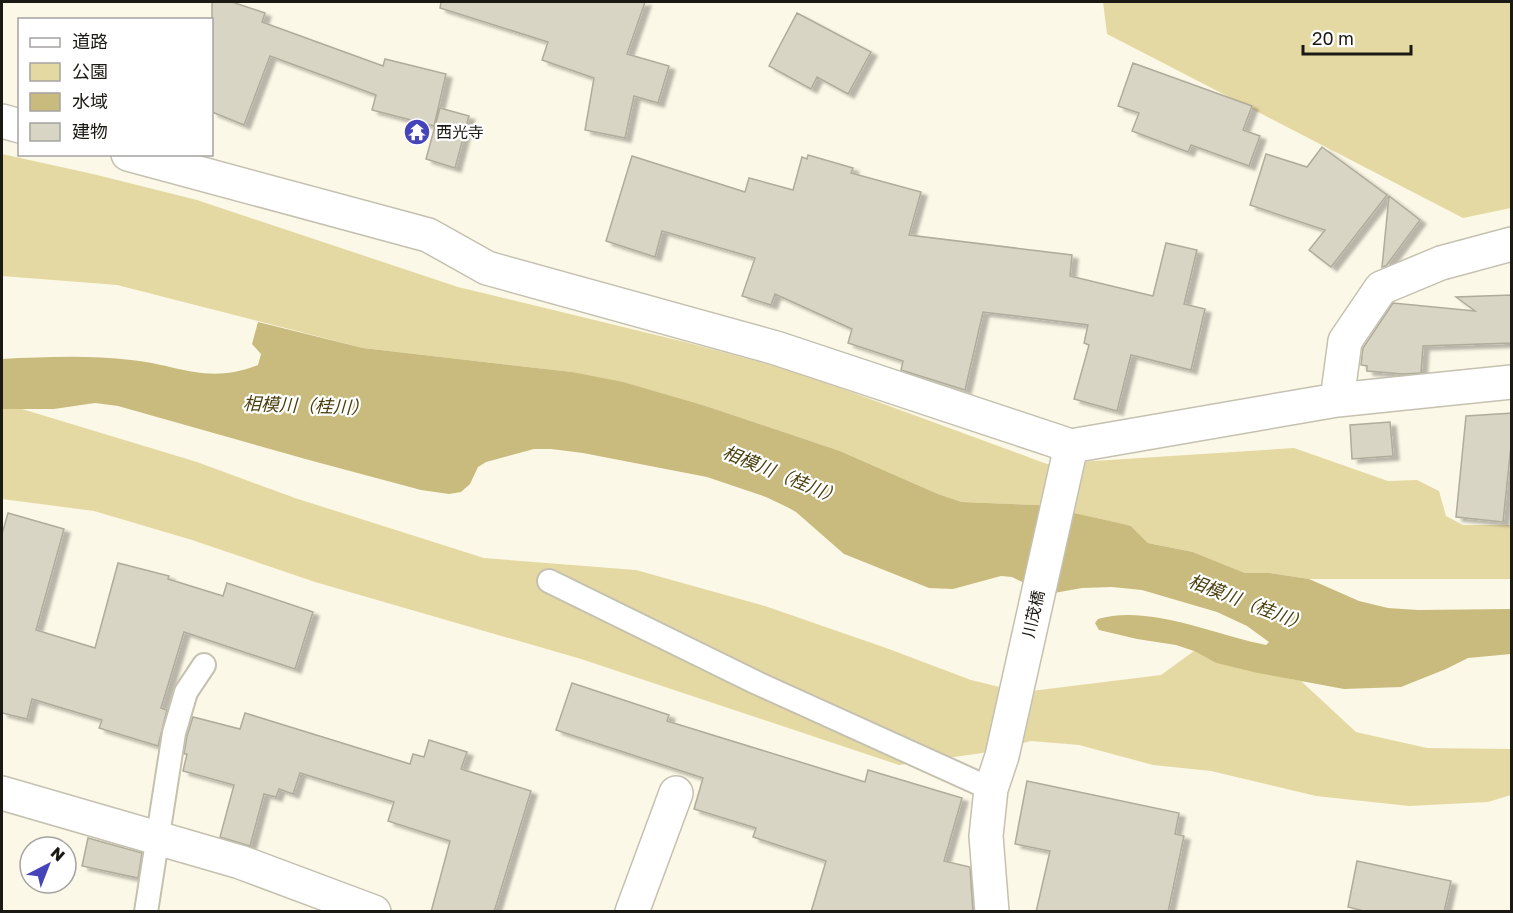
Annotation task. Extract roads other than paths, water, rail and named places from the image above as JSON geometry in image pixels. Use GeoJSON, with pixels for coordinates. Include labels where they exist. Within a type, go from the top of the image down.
{"type":"FeatureCollection","features":[{"type":"Feature","properties":{"kind":"street"},"geometry":{"type":"LineString","coordinates":[[2,121],[18,125]]}},
{"type":"Feature","properties":{"kind":"street"},"geometry":{"type":"LineString","coordinates":[[135,156],[428,235],[487,268],[776,348],[1068,459],[1337,400],[1512,382]]}},
{"type":"Feature","properties":{"kind":"street"},"geometry":{"type":"LineString","coordinates":[[1337,400],[1345,340],[1381,288],[1441,263],[1512,244]]}},
{"type":"Feature","properties":{"kind":"street","name":"川茂橋"},"geometry":{"type":"LineString","coordinates":[[992,912],[986,836],[991,789],[1002,756],[1068,459]]}},
{"type":"Feature","properties":{"kind":"street"},"geometry":{"type":"LineString","coordinates":[[2,793],[240,862],[374,912]]}},
{"type":"Feature","properties":{"kind":"street"},"geometry":{"type":"LineString","coordinates":[[632,912],[676,793]]}},
{"type":"Feature","properties":{"kind":"lane"},"geometry":{"type":"LineString","coordinates":[[549,580],[758,683],[991,789]]}},
{"type":"Feature","properties":{"kind":"lane"},"geometry":{"type":"LineString","coordinates":[[146,912],[174,733],[186,692],[204,665]]}},
{"type":"Feature","properties":{"kind":"water","name":"相模川（桂川）"},"geometry":{"type":"Polygon","coordinates":[[[258,322],[363,348],[572,372],[623,382],[709,407],[840,451],[938,494],[962,502],[1038,505],[1119,523],[1131,526],[1148,543],[1193,552],[1245,573],[1270,573],[1309,579],[1359,601],[1388,608],[1511,609],[1511,654],[1468,658],[1401,687],[1344,689],[1216,663],[1194,651],[1176,645],[1099,630],[1095,623],[1098,619],[1117,615],[1138,615],[1182,623],[1266,645],[1269,642],[1247,626],[1217,612],[1142,590],[1112,587],[1043,592],[1012,577],[1001,576],[953,589],[929,588],[844,554],[796,512],[787,507],[766,497],[707,477],[583,453],[534,449],[486,462],[478,467],[470,484],[461,492],[449,494],[421,490],[118,406],[95,403],[54,409],[2,409],[2,359],[99,357],[148,362],[208,374],[240,371],[258,365],[261,354],[252,344],[258,322]]]}},
{"type":"Feature","properties":{"kind":"place","name":"西光寺"},"geometry":{"type":"Point","coordinates":[417,132]}}]}
